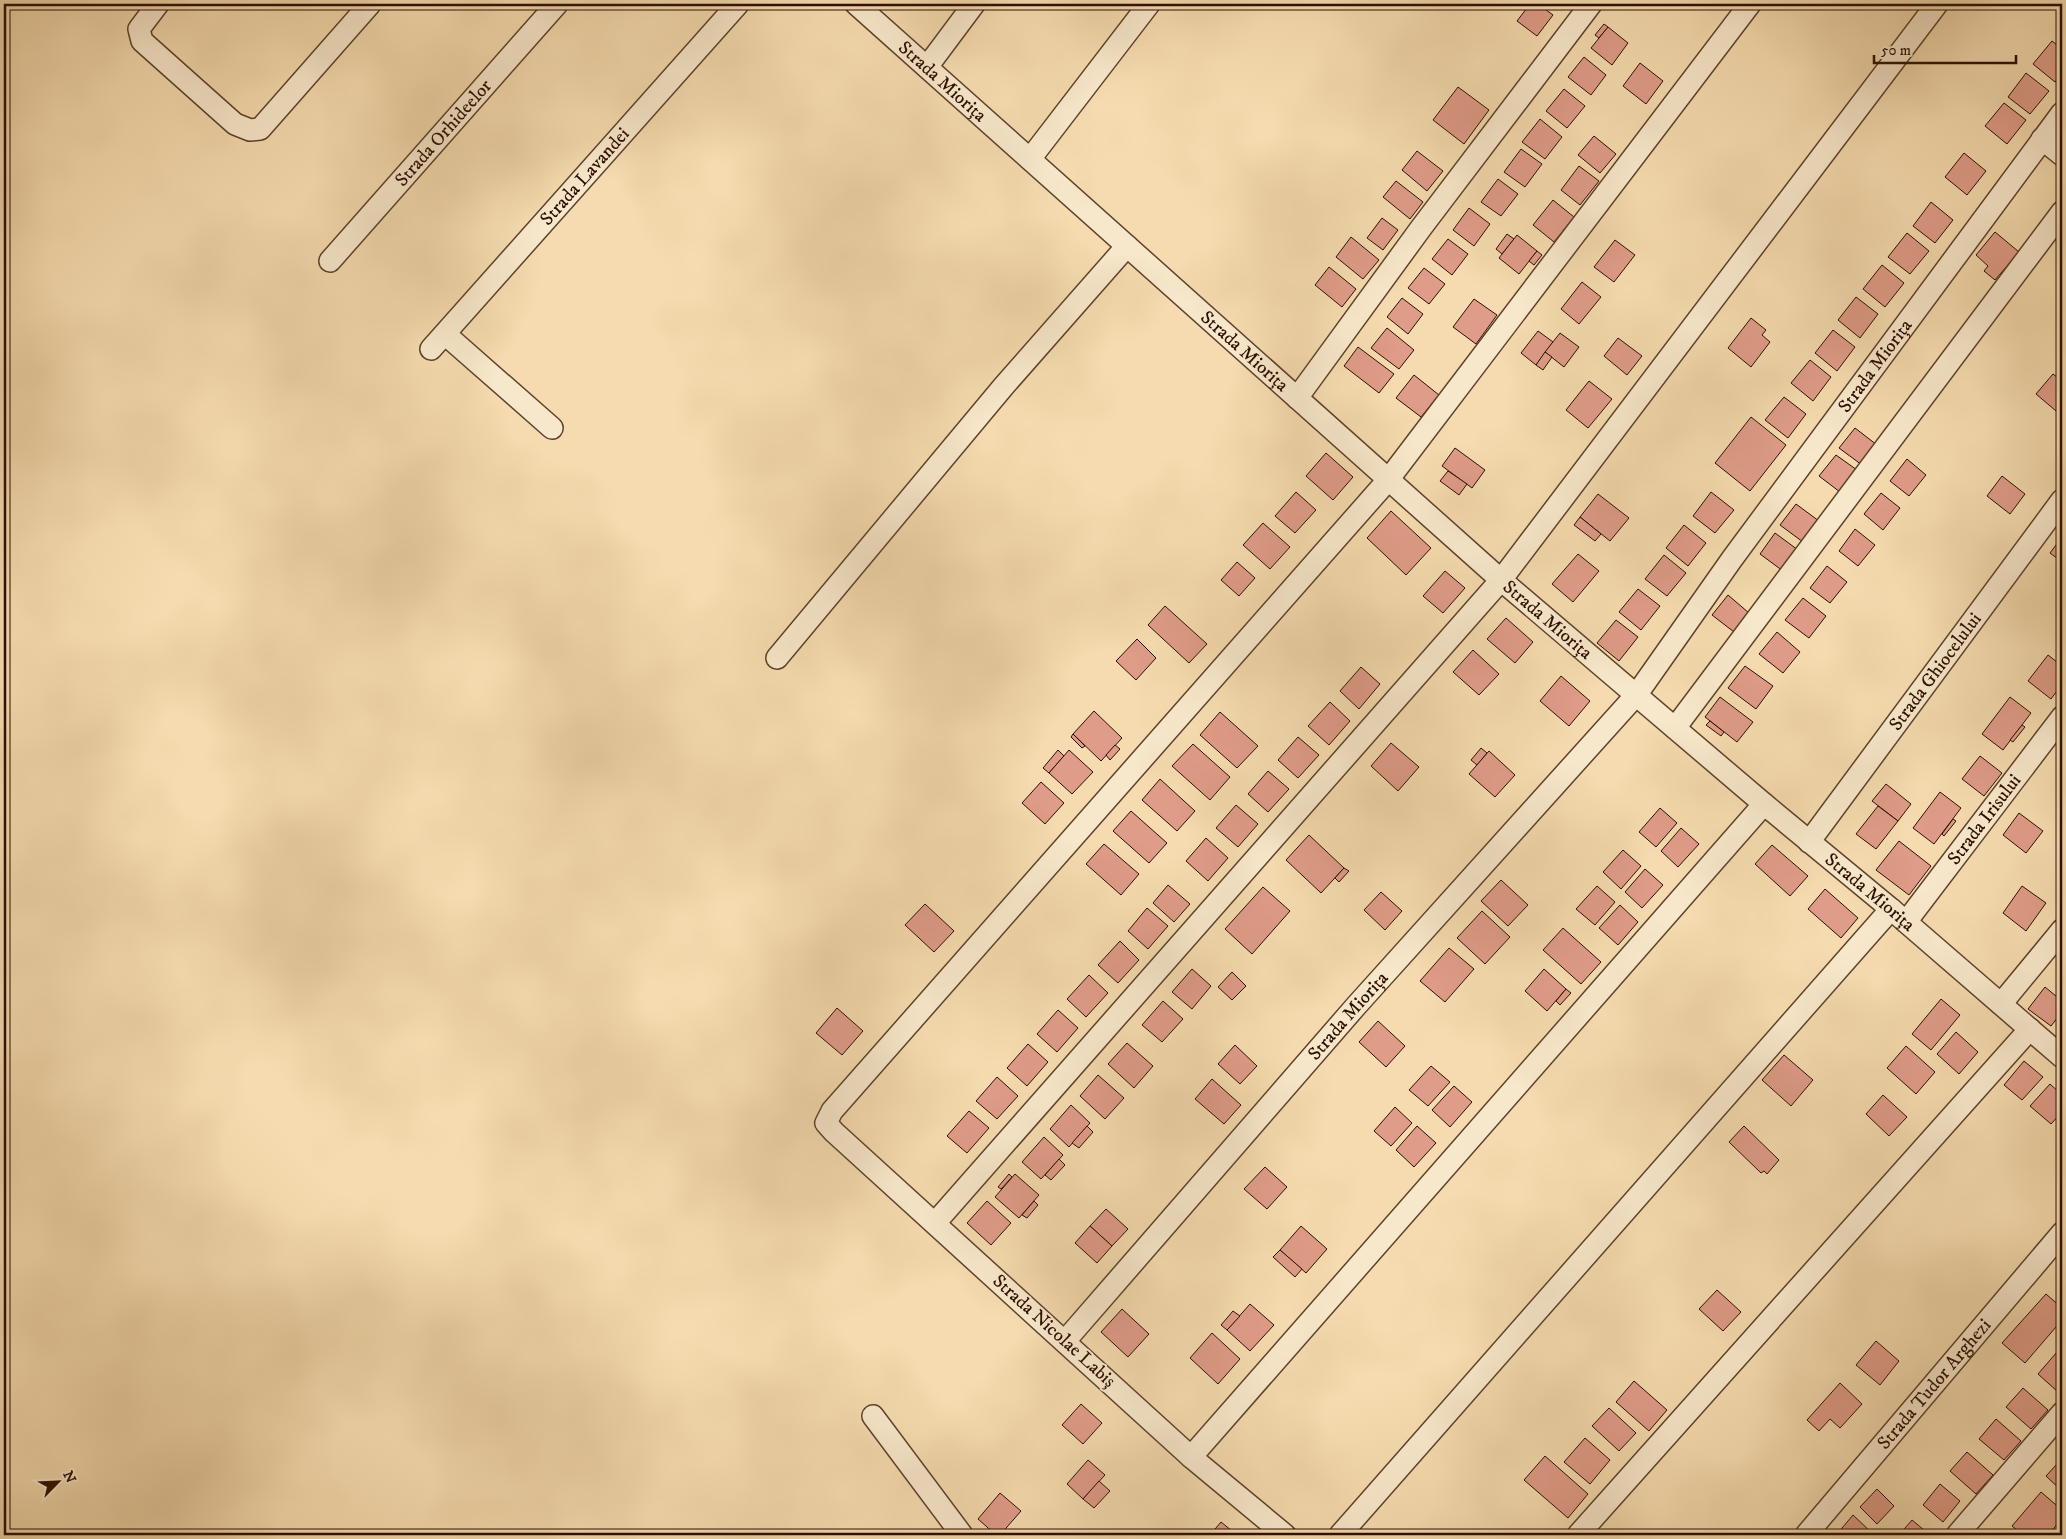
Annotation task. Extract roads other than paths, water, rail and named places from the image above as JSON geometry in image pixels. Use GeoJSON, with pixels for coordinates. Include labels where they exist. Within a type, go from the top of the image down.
{"type":"FeatureCollection","features":[{"type":"Feature","properties":{"kind":"street"},"geometry":{"type":"LineString","coordinates":[[158,4],[146,17],[139,29],[142,41],[235,124],[250,130],[260,129],[370,4]]}},
{"type":"Feature","properties":{"kind":"street","name":"Strada Orhideelor"},"geometry":{"type":"LineString","coordinates":[[330,261],[557,4]]}},
{"type":"Feature","properties":{"kind":"street","name":"Strada Lavandei"},"geometry":{"type":"LineString","coordinates":[[552,428],[438,342],[738,4]]}},
{"type":"Feature","properties":{"kind":"street","name":"Strada Miorița"},"geometry":{"type":"LineString","coordinates":[[856,4],[1501,580],[1809,842],[1898,915],[2062,1057]]}},
{"type":"Feature","properties":{"kind":"street"},"geometry":{"type":"LineString","coordinates":[[927,67],[974,4]]}},
{"type":"Feature","properties":{"kind":"street"},"geometry":{"type":"LineString","coordinates":[[1030,159],[1149,4]]}},
{"type":"Feature","properties":{"kind":"street"},"geometry":{"type":"LineString","coordinates":[[1297,398],[1421,228],[1590,4]]}},
{"type":"Feature","properties":{"kind":"street"},"geometry":{"type":"LineString","coordinates":[[1388,480],[1750,4]]}},
{"type":"Feature","properties":{"kind":"street"},"geometry":{"type":"LineString","coordinates":[[935,1223],[1501,580],[1937,4]]}},
{"type":"Feature","properties":{"kind":"street","name":"Strada Miorița"},"geometry":{"type":"LineString","coordinates":[[1065,1341],[1356,1006],[1637,694],[1732,559],[2062,113]]}},
{"type":"Feature","properties":{"kind":"street"},"geometry":{"type":"LineString","coordinates":[[2042,139],[2062,155]]}},
{"type":"Feature","properties":{"kind":"street"},"geometry":{"type":"LineString","coordinates":[[1675,728],[2062,212]]}},
{"type":"Feature","properties":{"kind":"street"},"geometry":{"type":"LineString","coordinates":[[777,658],[997,395],[1127,246]]}},
{"type":"Feature","properties":{"kind":"street","name":"Strada Nicolae Labiș"},"geometry":{"type":"LineString","coordinates":[[1285,1535],[1191,1456],[826,1123],[832,1111],[1388,480]]}},
{"type":"Feature","properties":{"kind":"street","name":"Strada Ghiocelului"},"geometry":{"type":"LineString","coordinates":[[1809,842],[2062,500]]}},
{"type":"Feature","properties":{"kind":"street","name":"Strada Irisului"},"geometry":{"type":"LineString","coordinates":[[1340,1535],[1898,915],[2062,716]]}},
{"type":"Feature","properties":{"kind":"street"},"geometry":{"type":"LineString","coordinates":[[1191,1456],[1764,804]]}},
{"type":"Feature","properties":{"kind":"street"},"geometry":{"type":"LineString","coordinates":[[2001,1004],[2062,930]]}},
{"type":"Feature","properties":{"kind":"street"},"geometry":{"type":"LineString","coordinates":[[1578,1535],[2030,1029]]}},
{"type":"Feature","properties":{"kind":"street","name":"Strada Tudor Arghezi"},"geometry":{"type":"LineString","coordinates":[[1806,1535],[2062,1233]]}},
{"type":"Feature","properties":{"kind":"street"},"geometry":{"type":"LineString","coordinates":[[1957,1535],[2062,1413]]}},
{"type":"Feature","properties":{"kind":"street"},"geometry":{"type":"LineString","coordinates":[[873,1416],[962,1535]]}}]}
